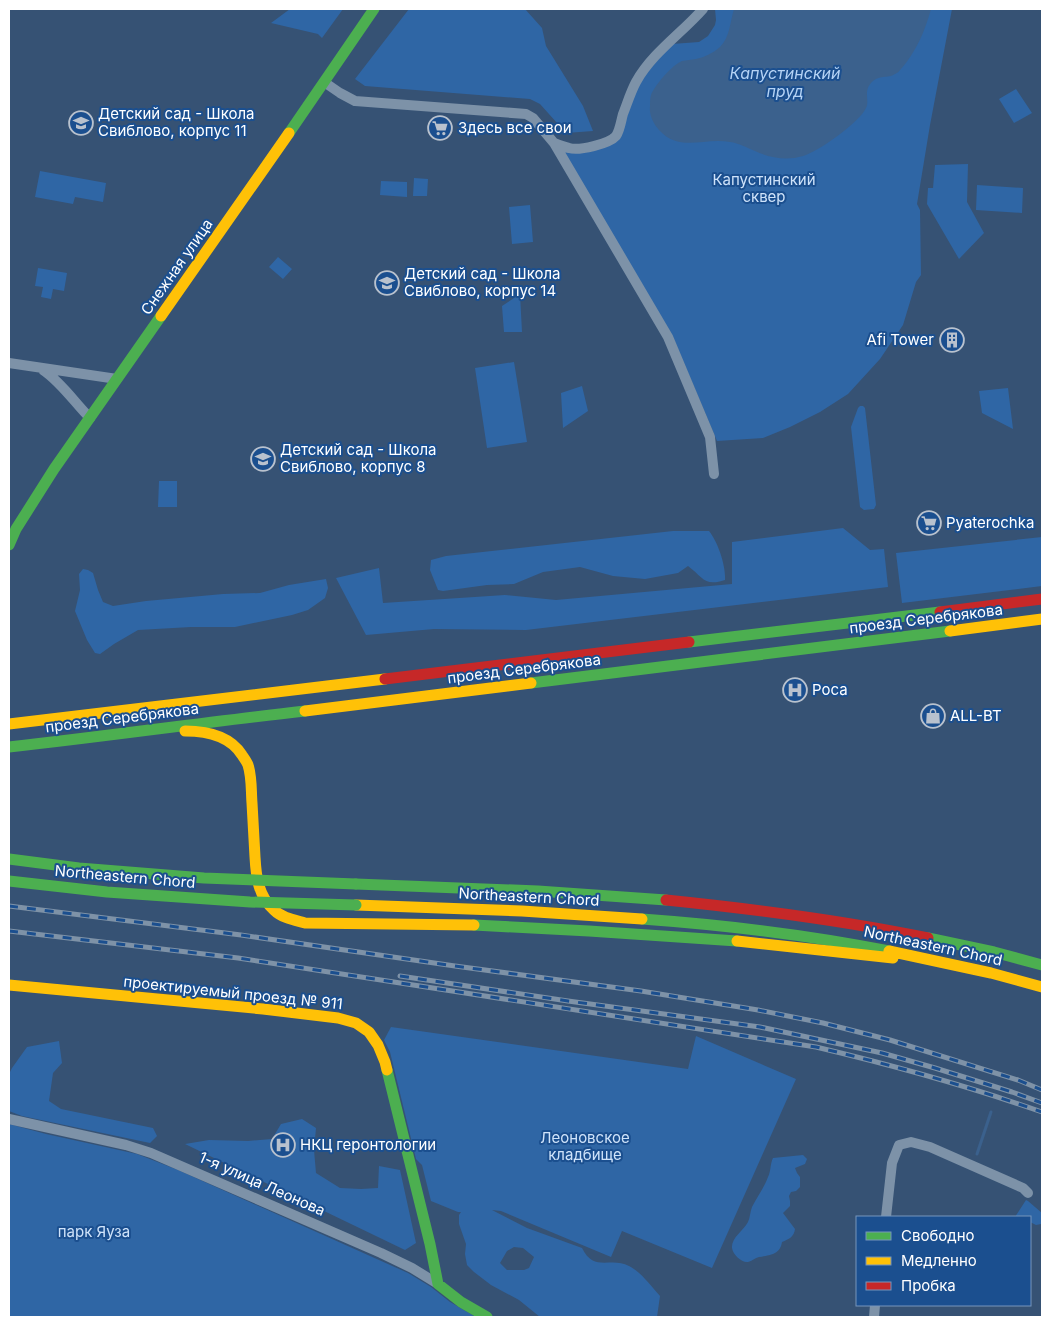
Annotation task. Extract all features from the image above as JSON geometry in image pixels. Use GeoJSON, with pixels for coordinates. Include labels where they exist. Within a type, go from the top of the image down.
{"type":"FeatureCollection","features":[{"type":"Feature","properties":{"kind":"main road","name":"Снежная улица"},"geometry":{"type":"LineString","coordinates":[[9,545],[30,506],[374,9]]}},
{"type":"Feature","properties":{"kind":"main road","name":"проезд Серебрякова"},"geometry":{"type":"LineString","coordinates":[[9,724],[496,667],[1042,599]]}},
{"type":"Feature","properties":{"kind":"main road","name":"проезд Серебрякова"},"geometry":{"type":"LineString","coordinates":[[10,747],[1042,619]]}},
{"type":"Feature","properties":{"kind":"main road"},"geometry":{"type":"LineString","coordinates":[[9,717],[40,721]]}},
{"type":"Feature","properties":{"kind":"main road"},"geometry":{"type":"LineString","coordinates":[[156,729],[199,731],[221,737],[239,750],[248,764],[251,784],[256,877],[260,891],[265,901],[274,911],[289,920],[305,923],[408,923],[492,926],[695,938],[773,944],[845,954],[963,966]]}},
{"type":"Feature","properties":{"kind":"main road","name":"Northeastern Chord"},"geometry":{"type":"LineString","coordinates":[[9,859],[79,868],[204,878],[565,892],[715,905],[889,930],[952,942],[1042,965]]}},
{"type":"Feature","properties":{"kind":"main road","name":"Northeastern Chord"},"geometry":{"type":"LineString","coordinates":[[9,880],[117,893],[250,902],[535,911],[730,927],[912,955],[963,966],[1042,987]]}},
{"type":"Feature","properties":{"kind":"main road","name":"проектируемый проезд № 911"},"geometry":{"type":"LineString","coordinates":[[9,985],[263,1009],[338,1018],[362,1025],[375,1038],[385,1062],[430,1244],[438,1284]]}},
{"type":"Feature","properties":{"kind":"main road","name":"1-я улица Леонова"},"geometry":{"type":"LineString","coordinates":[[438,1284],[461,1302],[487,1317]]}},
{"type":"Feature","properties":{"kind":"street"},"geometry":{"type":"LineString","coordinates":[[554,143],[574,149],[596,145],[608,141],[615,136],[619,130],[636,82],[654,57],[690,24],[703,9]]}},
{"type":"Feature","properties":{"kind":"street"},"geometry":{"type":"LineString","coordinates":[[324,82],[355,101],[526,114],[533,118],[554,143],[668,337],[710,437],[714,474]]}},
{"type":"Feature","properties":{"kind":"street"},"geometry":{"type":"LineString","coordinates":[[9,363],[117,379]]}},
{"type":"Feature","properties":{"kind":"street"},"geometry":{"type":"LineString","coordinates":[[40,368],[53,377],[90,418]]}},
{"type":"Feature","properties":{"kind":"street","name":"1-я улица Леонова"},"geometry":{"type":"LineString","coordinates":[[9,1119],[126,1145],[152,1153],[381,1253],[412,1268],[438,1284]]}},
{"type":"Feature","properties":{"kind":"street"},"geometry":{"type":"LineString","coordinates":[[886,1216],[892,1163],[899,1145],[912,1142],[930,1147],[990,1173],[1023,1188],[1028,1193]]}},
{"type":"Feature","properties":{"kind":"green space"},"geometry":{"type":"Polygon","coordinates":[[[290,9],[343,9],[322,38],[318,34],[271,23],[290,9]]]}},
{"type":"Feature","properties":{"kind":"green space"},"geometry":{"type":"Polygon","coordinates":[[[409,9],[525,9],[542,28],[546,46],[583,106],[593,131],[566,133],[540,104],[530,99],[365,86],[355,79],[409,9]]]}},
{"type":"Feature","properties":{"kind":"green space","name":"Капустинский сквер"},"geometry":{"type":"Polygon","coordinates":[[[715,9],[952,9],[917,204],[920,210],[921,275],[916,282],[903,325],[880,359],[848,394],[820,412],[763,438],[717,441],[672,335],[564,152],[609,143],[642,78],[672,44],[699,42],[708,36],[715,25],[715,9]]]}},
{"type":"Feature","properties":{"kind":"green space"},"geometry":{"type":"Polygon","coordinates":[[[1016,89],[1032,113],[1014,123],[999,99],[1016,89]]]}},
{"type":"Feature","properties":{"kind":"green space"},"geometry":{"type":"Polygon","coordinates":[[[968,164],[967,202],[984,233],[959,259],[927,204],[928,188],[933,188],[935,165],[968,164]]]}},
{"type":"Feature","properties":{"kind":"green space"},"geometry":{"type":"Polygon","coordinates":[[[40,171],[106,183],[103,202],[75,197],[73,204],[35,197],[40,171]]]}},
{"type":"Feature","properties":{"kind":"green space"},"geometry":{"type":"Polygon","coordinates":[[[414,178],[428,179],[427,196],[413,196],[414,178]]]}},
{"type":"Feature","properties":{"kind":"green space"},"geometry":{"type":"Polygon","coordinates":[[[381,181],[407,182],[407,197],[380,195],[381,181]]]}},
{"type":"Feature","properties":{"kind":"green space"},"geometry":{"type":"Polygon","coordinates":[[[977,185],[1023,188],[1022,213],[976,210],[977,185]]]}},
{"type":"Feature","properties":{"kind":"green space"},"geometry":{"type":"Polygon","coordinates":[[[530,205],[533,242],[512,244],[509,207],[530,205]]]}},
{"type":"Feature","properties":{"kind":"green space"},"geometry":{"type":"Polygon","coordinates":[[[278,257],[292,269],[283,279],[269,267],[278,257]]]}},
{"type":"Feature","properties":{"kind":"green space"},"geometry":{"type":"Polygon","coordinates":[[[38,268],[67,273],[64,291],[53,289],[51,299],[41,297],[43,287],[35,286],[38,268]]]}},
{"type":"Feature","properties":{"kind":"green space"},"geometry":{"type":"Polygon","coordinates":[[[520,294],[522,332],[504,332],[502,306],[520,294]]]}},
{"type":"Feature","properties":{"kind":"green space"},"geometry":{"type":"Polygon","coordinates":[[[514,362],[527,442],[487,448],[475,368],[514,362]]]}},
{"type":"Feature","properties":{"kind":"green space"},"geometry":{"type":"Polygon","coordinates":[[[582,386],[588,411],[563,428],[561,393],[582,386]]]}},
{"type":"Feature","properties":{"kind":"green space"},"geometry":{"type":"Polygon","coordinates":[[[1008,388],[1013,429],[982,413],[979,391],[1008,388]]]}},
{"type":"Feature","properties":{"kind":"green space"},"geometry":{"type":"Polygon","coordinates":[[[860,406],[865,408],[876,505],[874,509],[864,510],[860,507],[851,427],[860,406]]]}},
{"type":"Feature","properties":{"kind":"green space"},"geometry":{"type":"Polygon","coordinates":[[[159,481],[177,481],[177,507],[158,507],[159,481]]]}},
{"type":"Feature","properties":{"kind":"green space"},"geometry":{"type":"Polygon","coordinates":[[[843,528],[870,550],[884,549],[888,587],[526,630],[434,629],[366,635],[336,578],[379,568],[383,603],[505,595],[556,600],[732,584],[732,542],[843,528]]]}},
{"type":"Feature","properties":{"kind":"green space"},"geometry":{"type":"Polygon","coordinates":[[[673,531],[709,531],[721,554],[725,580],[708,582],[688,566],[678,573],[645,579],[613,576],[580,567],[543,572],[514,584],[487,585],[443,591],[438,590],[430,570],[431,560],[446,556],[673,531]]]}},
{"type":"Feature","properties":{"kind":"green space"},"geometry":{"type":"Polygon","coordinates":[[[1042,537],[1042,586],[902,603],[896,553],[1042,537]]]}},
{"type":"Feature","properties":{"kind":"green space"},"geometry":{"type":"Polygon","coordinates":[[[83,569],[93,573],[103,602],[113,606],[223,594],[260,593],[289,585],[326,579],[328,588],[325,598],[308,610],[292,615],[235,627],[138,630],[100,654],[95,653],[87,640],[75,611],[80,590],[79,574],[83,569]]]}},
{"type":"Feature","properties":{"kind":"green space","name":"Леоновское кладбище"},"geometry":{"type":"Polygon","coordinates":[[[391,1027],[688,1069],[696,1036],[796,1079],[712,1268],[622,1231],[611,1257],[501,1211],[492,1210],[527,1228],[582,1248],[592,1260],[603,1263],[616,1262],[629,1266],[642,1275],[660,1296],[657,1317],[540,1317],[519,1300],[491,1285],[467,1265],[466,1244],[459,1224],[461,1212],[431,1201],[422,1165],[416,1159],[390,1052],[384,1040],[391,1027]],[[514,1247],[507,1251],[500,1263],[507,1270],[524,1270],[529,1268],[534,1257],[523,1248],[514,1247]]]}},
{"type":"Feature","properties":{"kind":"green space"},"geometry":{"type":"Polygon","coordinates":[[[59,1041],[62,1063],[53,1073],[49,1101],[61,1109],[153,1128],[157,1136],[150,1143],[22,1116],[9,1111],[9,1074],[27,1047],[59,1041]]]}},
{"type":"Feature","properties":{"kind":"green space"},"geometry":{"type":"Polygon","coordinates":[[[302,1119],[316,1128],[314,1150],[316,1173],[340,1188],[378,1188],[379,1166],[400,1170],[416,1243],[405,1250],[185,1144],[209,1140],[248,1141],[272,1139],[281,1124],[302,1119]]]}},
{"type":"Feature","properties":{"kind":"green space","name":"парк Яуза"},"geometry":{"type":"Polygon","coordinates":[[[9,1124],[137,1154],[178,1170],[408,1273],[431,1287],[450,1302],[476,1317],[9,1317],[9,1124]]]}},
{"type":"Feature","properties":{"kind":"green space"},"geometry":{"type":"Polygon","coordinates":[[[803,1155],[807,1159],[805,1164],[795,1168],[800,1177],[800,1187],[796,1191],[791,1192],[789,1196],[790,1206],[783,1213],[795,1229],[794,1234],[782,1242],[779,1250],[774,1254],[758,1257],[748,1262],[741,1260],[734,1253],[732,1244],[748,1222],[752,1207],[769,1175],[773,1158],[803,1155]]]}},
{"type":"Feature","properties":{"kind":"green space"},"geometry":{"type":"Polygon","coordinates":[[[1026,1200],[1042,1213],[1041,1224],[1036,1225],[1031,1222],[1031,1216],[1016,1216],[1026,1200]]]}},
{"type":"Feature","properties":{"kind":"water","name":"Капустинский пруд"},"geometry":{"type":"Polygon","coordinates":[[[734,9],[931,9],[923,33],[911,56],[897,73],[877,78],[871,83],[867,90],[866,108],[856,121],[838,136],[810,153],[797,158],[779,158],[730,142],[684,143],[675,141],[659,130],[651,116],[651,96],[660,81],[678,63],[703,57],[720,47],[728,34],[734,9]]]}},
{"type":"Feature","properties":{"kind":"waterway"},"geometry":{"type":"LineString","coordinates":[[977,1154],[991,1112]]}},
{"type":"Feature","properties":{"kind":"railway"},"geometry":{"type":"LineString","coordinates":[[9,906],[241,935],[641,991],[758,1010],[823,1023],[890,1040],[1018,1080],[1042,1090]]}},
{"type":"Feature","properties":{"kind":"railway"},"geometry":{"type":"LineString","coordinates":[[9,931],[238,958],[816,1047],[930,1076],[1042,1112]]}},
{"type":"Feature","properties":{"kind":"railway"},"geometry":{"type":"LineString","coordinates":[[400,976],[760,1027],[882,1053],[1012,1092],[1042,1103]]}},
{"type":"Feature","properties":{"kind":"traffic: fast"},"geometry":{"type":"LineString","coordinates":[[289,133],[374,9]]}},
{"type":"Feature","properties":{"kind":"traffic: fast"},"geometry":{"type":"LineString","coordinates":[[9,545],[16,529],[54,469],[161,316]]}},
{"type":"Feature","properties":{"kind":"traffic: fast"},"geometry":{"type":"LineString","coordinates":[[689,642],[940,612]]}},
{"type":"Feature","properties":{"kind":"traffic: fast"},"geometry":{"type":"LineString","coordinates":[[531,683],[950,631]]}},
{"type":"Feature","properties":{"kind":"traffic: fast"},"geometry":{"type":"LineString","coordinates":[[9,747],[305,711]]}},
{"type":"Feature","properties":{"kind":"traffic: fast"},"geometry":{"type":"LineString","coordinates":[[9,859],[79,868],[204,878],[356,884]]}},
{"type":"Feature","properties":{"kind":"traffic: fast"},"geometry":{"type":"LineString","coordinates":[[9,881],[107,892],[250,902],[356,905]]}},
{"type":"Feature","properties":{"kind":"traffic: fast"},"geometry":{"type":"LineString","coordinates":[[356,884],[538,891],[666,900]]}},
{"type":"Feature","properties":{"kind":"traffic: fast"},"geometry":{"type":"LineString","coordinates":[[642,919],[766,931],[889,951]]}},
{"type":"Feature","properties":{"kind":"traffic: fast"},"geometry":{"type":"LineString","coordinates":[[474,925],[737,941]]}},
{"type":"Feature","properties":{"kind":"traffic: fast"},"geometry":{"type":"LineString","coordinates":[[928,938],[994,952],[1042,965]]}},
{"type":"Feature","properties":{"kind":"traffic: fast"},"geometry":{"type":"LineString","coordinates":[[387,1070],[438,1284],[461,1302],[487,1317]]}},
{"type":"Feature","properties":{"kind":"traffic: slow"},"geometry":{"type":"LineString","coordinates":[[161,316],[289,133]]}},
{"type":"Feature","properties":{"kind":"traffic: slow"},"geometry":{"type":"LineString","coordinates":[[950,631],[1042,619]]}},
{"type":"Feature","properties":{"kind":"traffic: slow"},"geometry":{"type":"LineString","coordinates":[[9,724],[385,679]]}},
{"type":"Feature","properties":{"kind":"traffic: slow"},"geometry":{"type":"LineString","coordinates":[[305,711],[531,683]]}},
{"type":"Feature","properties":{"kind":"traffic: slow"},"geometry":{"type":"LineString","coordinates":[[185,731],[202,732],[224,739],[237,749],[247,763],[251,779],[257,878],[264,898],[277,913],[305,923],[474,925]]}},
{"type":"Feature","properties":{"kind":"traffic: slow"},"geometry":{"type":"LineString","coordinates":[[356,905],[522,911],[642,919]]}},
{"type":"Feature","properties":{"kind":"traffic: slow"},"geometry":{"type":"LineString","coordinates":[[737,941],[893,958]]}},
{"type":"Feature","properties":{"kind":"traffic: slow"},"geometry":{"type":"LineString","coordinates":[[889,951],[991,973],[1042,987]]}},
{"type":"Feature","properties":{"kind":"traffic: slow"},"geometry":{"type":"LineString","coordinates":[[9,985],[338,1018],[356,1023],[369,1032],[378,1045],[387,1070]]}},
{"type":"Feature","properties":{"kind":"traffic: jam"},"geometry":{"type":"LineString","coordinates":[[940,612],[1042,599]]}},
{"type":"Feature","properties":{"kind":"traffic: jam"},"geometry":{"type":"LineString","coordinates":[[385,679],[689,642]]}},
{"type":"Feature","properties":{"kind":"traffic: jam"},"geometry":{"type":"LineString","coordinates":[[666,900],[797,916],[928,938]]}},
{"type":"Feature","properties":{"kind":"place","name":"Детский сад - Школа Свиблово, корпус 11"},"geometry":{"type":"Point","coordinates":[81,123]}},
{"type":"Feature","properties":{"kind":"place","name":"Здесь все свои"},"geometry":{"type":"Point","coordinates":[440,128]}},
{"type":"Feature","properties":{"kind":"place","name":"Детский сад - Школа Свиблово, корпус 14"},"geometry":{"type":"Point","coordinates":[387,283]}},
{"type":"Feature","properties":{"kind":"place","name":"Afi Tower"},"geometry":{"type":"Point","coordinates":[952,340]}},
{"type":"Feature","properties":{"kind":"place","name":"Детский сад - Школа Свиблово, корпус 8"},"geometry":{"type":"Point","coordinates":[263,459]}},
{"type":"Feature","properties":{"kind":"place","name":"Pyaterochka"},"geometry":{"type":"Point","coordinates":[929,523]}},
{"type":"Feature","properties":{"kind":"place","name":"Роса"},"geometry":{"type":"Point","coordinates":[795,690]}},
{"type":"Feature","properties":{"kind":"place","name":"ALL-BT"},"geometry":{"type":"Point","coordinates":[933,716]}},
{"type":"Feature","properties":{"kind":"place","name":"НКЦ геронтологии"},"geometry":{"type":"Point","coordinates":[283,1145]}}]}
